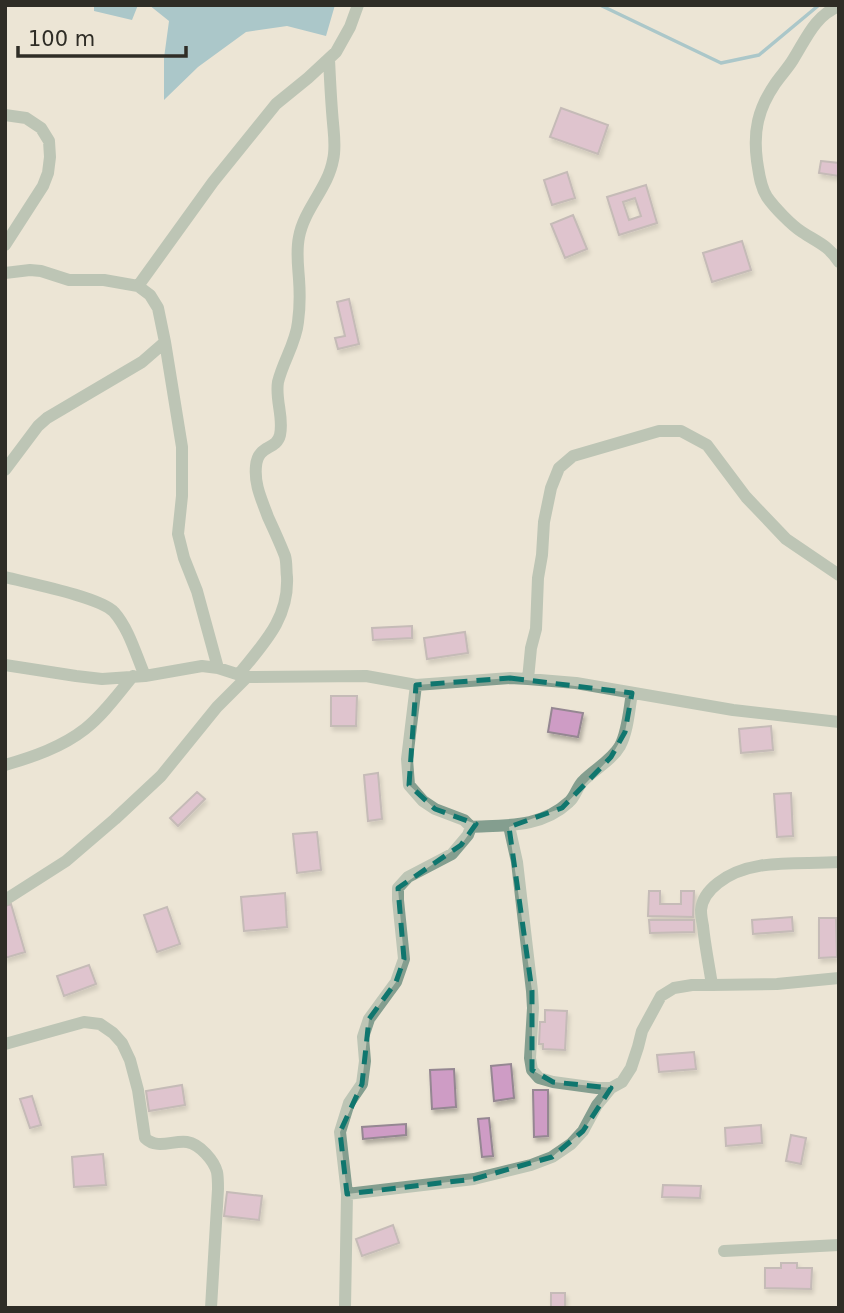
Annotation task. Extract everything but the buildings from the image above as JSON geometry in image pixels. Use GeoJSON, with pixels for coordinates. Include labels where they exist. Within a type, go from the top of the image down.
{"type":"FeatureCollection","features":[{"type":"Feature","properties":{"kind":"street"},"geometry":{"type":"LineString","coordinates":[[138,286],[213,182],[276,104],[336,52],[358,5]]}},
{"type":"Feature","properties":{"kind":"street"},"geometry":{"type":"LineString","coordinates":[[839,6],[830,10],[808,30],[763,105],[756,125],[760,180],[767,196],[800,230],[820,242],[839,262]]}},
{"type":"Feature","properties":{"kind":"street"},"geometry":{"type":"LineString","coordinates":[[5,900],[66,861],[161,776],[243,676],[281,617],[288,592],[286,559],[258,492],[255,477],[257,459],[261,452],[278,442],[280,435],[278,382],[298,326],[298,237],[333,160],[329,59]]}},
{"type":"Feature","properties":{"kind":"street"},"geometry":{"type":"LineString","coordinates":[[5,115],[26,118],[41,128],[48,141],[50,157],[43,186],[5,245]]}},
{"type":"Feature","properties":{"kind":"street"},"geometry":{"type":"LineString","coordinates":[[5,274],[30,270],[69,280],[104,280],[138,286],[150,295],[158,308],[182,447],[182,496],[178,534],[218,668]]}},
{"type":"Feature","properties":{"kind":"street"},"geometry":{"type":"LineString","coordinates":[[5,470],[47,418],[142,362],[165,342]]}},
{"type":"Feature","properties":{"kind":"street"},"geometry":{"type":"LineString","coordinates":[[528,679],[536,629],[538,579],[546,510],[559,468],[573,456],[659,431],[681,431],[707,444],[746,497],[786,539],[839,575]]}},
{"type":"Feature","properties":{"kind":"street"},"geometry":{"type":"LineString","coordinates":[[5,576],[97,601],[112,610],[124,625],[139,676]]}},
{"type":"Feature","properties":{"kind":"street"},"geometry":{"type":"LineString","coordinates":[[5,665],[102,679],[202,666],[243,676],[366,676],[416,685],[528,679],[613,688],[733,710],[839,722]]}},
{"type":"Feature","properties":{"kind":"street"},"geometry":{"type":"LineString","coordinates":[[5,765],[38,755],[83,730],[139,676]]}},
{"type":"Feature","properties":{"kind":"street"},"geometry":{"type":"LineString","coordinates":[[416,685],[407,759],[409,785],[423,801],[435,809],[464,820],[471,827],[509,826],[538,820],[562,808],[572,799],[580,784],[620,747],[632,693]]}},
{"type":"Feature","properties":{"kind":"street"},"geometry":{"type":"LineString","coordinates":[[509,826],[517,862],[532,991],[532,1070],[538,1078],[553,1082],[611,1088]]}},
{"type":"Feature","properties":{"kind":"street"},"geometry":{"type":"LineString","coordinates":[[345,1308],[347,1194],[340,1132],[349,1103],[362,1084],[365,1061],[363,1037],[369,1019],[396,982],[404,959],[398,888],[408,877],[452,854],[461,845],[471,827]]}},
{"type":"Feature","properties":{"kind":"street"},"geometry":{"type":"LineString","coordinates":[[712,985],[701,909],[704,897],[711,888],[743,869],[767,865],[839,862]]}},
{"type":"Feature","properties":{"kind":"street"},"geometry":{"type":"LineString","coordinates":[[347,1194],[474,1179],[552,1157],[571,1144],[583,1131],[597,1105],[611,1088],[622,1082],[631,1068],[642,1031],[661,996],[674,988],[692,985],[778,984],[839,978]]}},
{"type":"Feature","properties":{"kind":"street"},"geometry":{"type":"LineString","coordinates":[[5,1044],[84,1022],[100,1024],[122,1043],[138,1090],[145,1138],[159,1144],[188,1142],[209,1158],[217,1172],[218,1198],[211,1308]]}},
{"type":"Feature","properties":{"kind":"street"},"geometry":{"type":"LineString","coordinates":[[724,1251],[839,1245]]}},
{"type":"Feature","properties":{"kind":"highlighted area"},"geometry":{"type":"Polygon","coordinates":[[[510,678],[632,693],[625,732],[611,757],[562,808],[509,827],[532,991],[532,1070],[553,1082],[611,1088],[583,1131],[552,1157],[474,1179],[347,1194],[340,1132],[362,1084],[369,1019],[396,982],[404,959],[398,888],[461,845],[476,824],[435,809],[409,785],[416,685],[510,678]]]}},
{"type":"Feature","properties":{"kind":"water"},"geometry":{"type":"Polygon","coordinates":[[[94,5],[138,5],[132,20],[94,11],[94,5]]]}},
{"type":"Feature","properties":{"kind":"water"},"geometry":{"type":"Polygon","coordinates":[[[149,5],[335,5],[326,36],[287,26],[246,32],[198,67],[164,100],[164,58],[169,21],[149,5]]]}},
{"type":"Feature","properties":{"kind":"waterway"},"geometry":{"type":"LineString","coordinates":[[600,5],[721,63],[759,55],[819,5]]}}]}
